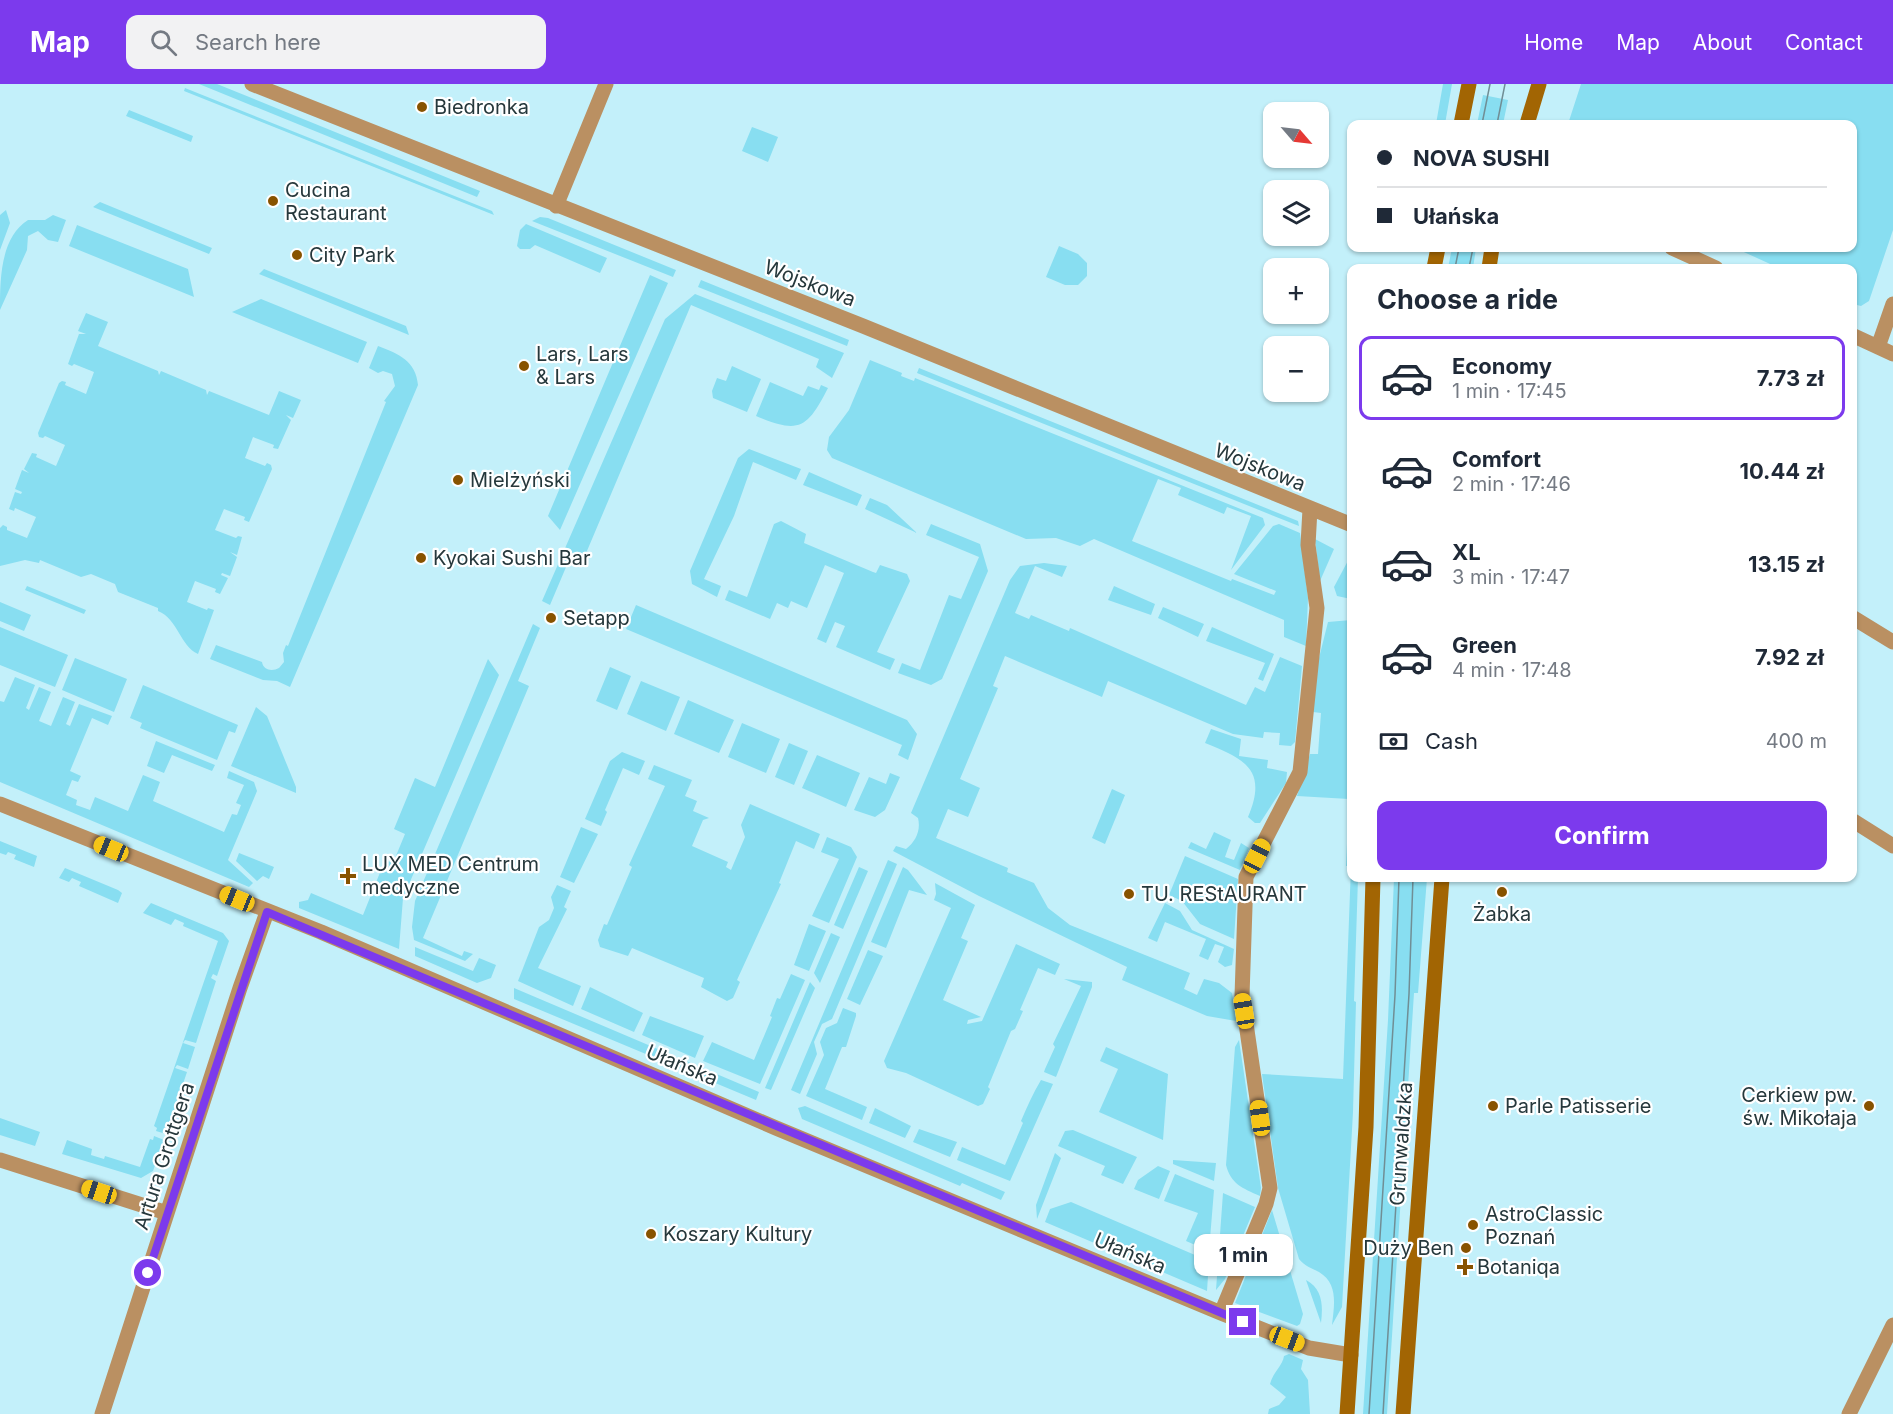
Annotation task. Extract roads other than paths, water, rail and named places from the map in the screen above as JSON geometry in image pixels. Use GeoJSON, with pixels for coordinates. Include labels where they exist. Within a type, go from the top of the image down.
{"type":"FeatureCollection","features":[{"type":"Feature","properties":{"kind":"street","name":"Wojskowa"},"geometry":{"type":"LineString","coordinates":[[252,84],[863,326],[1347,523]]}},
{"type":"Feature","properties":{"kind":"street"},"geometry":{"type":"LineString","coordinates":[[556,206],[606,84]]}},
{"type":"Feature","properties":{"kind":"street"},"geometry":{"type":"LineString","coordinates":[[1462,120],[1468,84]]}},
{"type":"Feature","properties":{"kind":"street"},"geometry":{"type":"LineString","coordinates":[[1528,120],[1539,84]]}},
{"type":"Feature","properties":{"kind":"street"},"geometry":{"type":"LineString","coordinates":[[1681,252],[1707,264]]}},
{"type":"Feature","properties":{"kind":"street"},"geometry":{"type":"LineString","coordinates":[[1878,347],[1893,304]]}},
{"type":"Feature","properties":{"kind":"street"},"geometry":{"type":"LineString","coordinates":[[1857,337],[1893,354]]}},
{"type":"Feature","properties":{"kind":"street"},"geometry":{"type":"LineString","coordinates":[[1221,1313],[1266,1204],[1270,1188],[1242,996],[1246,877],[1300,771],[1317,608],[1308,544],[1310,510]]}},
{"type":"Feature","properties":{"kind":"street"},"geometry":{"type":"LineString","coordinates":[[1857,619],[1893,642]]}},
{"type":"Feature","properties":{"kind":"street","name":"Ułańska"},"geometry":{"type":"LineString","coordinates":[[0,804],[267,912],[1221,1313],[1309,1348],[1351,1355]]}},
{"type":"Feature","properties":{"kind":"street"},"geometry":{"type":"LineString","coordinates":[[1857,823],[1893,846]]}},
{"type":"Feature","properties":{"kind":"street","name":"Grunwaldzka"},"geometry":{"type":"LineString","coordinates":[[1347,1414],[1365,1137],[1373,882]]}},
{"type":"Feature","properties":{"kind":"street","name":"Grunwaldzka"},"geometry":{"type":"LineString","coordinates":[[1403,1414],[1442,882]]}},
{"type":"Feature","properties":{"kind":"street","name":"Artura Grottgera"},"geometry":{"type":"LineString","coordinates":[[102,1414],[267,912]]}},
{"type":"Feature","properties":{"kind":"street"},"geometry":{"type":"LineString","coordinates":[[0,1160],[167,1213]]}},
{"type":"Feature","properties":{"kind":"street"},"geometry":{"type":"LineString","coordinates":[[1849,1414],[1893,1325]]}},
{"type":"Feature","properties":{"kind":"tram line"},"geometry":{"type":"LineString","coordinates":[[1483,120],[1490,84]]}},
{"type":"Feature","properties":{"kind":"tram line"},"geometry":{"type":"LineString","coordinates":[[1498,120],[1505,84]]}},
{"type":"Feature","properties":{"kind":"tram line"},"geometry":{"type":"LineString","coordinates":[[1456,264],[1458,252]]}},
{"type":"Feature","properties":{"kind":"tram line"},"geometry":{"type":"LineString","coordinates":[[1470,264],[1472,252]]}},
{"type":"Feature","properties":{"kind":"tram line"},"geometry":{"type":"LineString","coordinates":[[1369,1414],[1395,995],[1399,882]]}},
{"type":"Feature","properties":{"kind":"tram line"},"geometry":{"type":"LineString","coordinates":[[1383,1414],[1409,994],[1413,882]]}},
{"type":"Feature","properties":{"kind":"place","name":"Biedronka"},"geometry":{"type":"Point","coordinates":[422,107]}},
{"type":"Feature","properties":{"kind":"place","name":"Cucina Restaurant"},"geometry":{"type":"Point","coordinates":[273,201]}},
{"type":"Feature","properties":{"kind":"place","name":"City Park"},"geometry":{"type":"Point","coordinates":[297,255]}},
{"type":"Feature","properties":{"kind":"place","name":"Lars, Lars & Lars"},"geometry":{"type":"Point","coordinates":[524,366]}},
{"type":"Feature","properties":{"kind":"place","name":"Mielżyński"},"geometry":{"type":"Point","coordinates":[458,480]}},
{"type":"Feature","properties":{"kind":"place","name":"Kyokai Sushi Bar"},"geometry":{"type":"Point","coordinates":[421,558]}},
{"type":"Feature","properties":{"kind":"place","name":"Setapp"},"geometry":{"type":"Point","coordinates":[551,618]}},
{"type":"Feature","properties":{"kind":"place","name":"LUX MED Centrum medyczne"},"geometry":{"type":"Point","coordinates":[348,876]}},
{"type":"Feature","properties":{"kind":"place","name":"Żabka"},"geometry":{"type":"Point","coordinates":[1502,892]}},
{"type":"Feature","properties":{"kind":"place","name":"TU. REStAURANT"},"geometry":{"type":"Point","coordinates":[1129,894]}},
{"type":"Feature","properties":{"kind":"place","name":"Parle Patisserie"},"geometry":{"type":"Point","coordinates":[1493,1106]}},
{"type":"Feature","properties":{"kind":"place","name":"Cerkiew pw. św. Mikołaja"},"geometry":{"type":"Point","coordinates":[1869,1106]}},
{"type":"Feature","properties":{"kind":"place","name":"AstroClassic Poznań"},"geometry":{"type":"Point","coordinates":[1473,1225]}},
{"type":"Feature","properties":{"kind":"place","name":"Koszary Kultury"},"geometry":{"type":"Point","coordinates":[651,1234]}},
{"type":"Feature","properties":{"kind":"place","name":"Duży Ben"},"geometry":{"type":"Point","coordinates":[1466,1248]}},
{"type":"Feature","properties":{"kind":"place","name":"Botaniqa"},"geometry":{"type":"Point","coordinates":[1465,1267]}}]}
